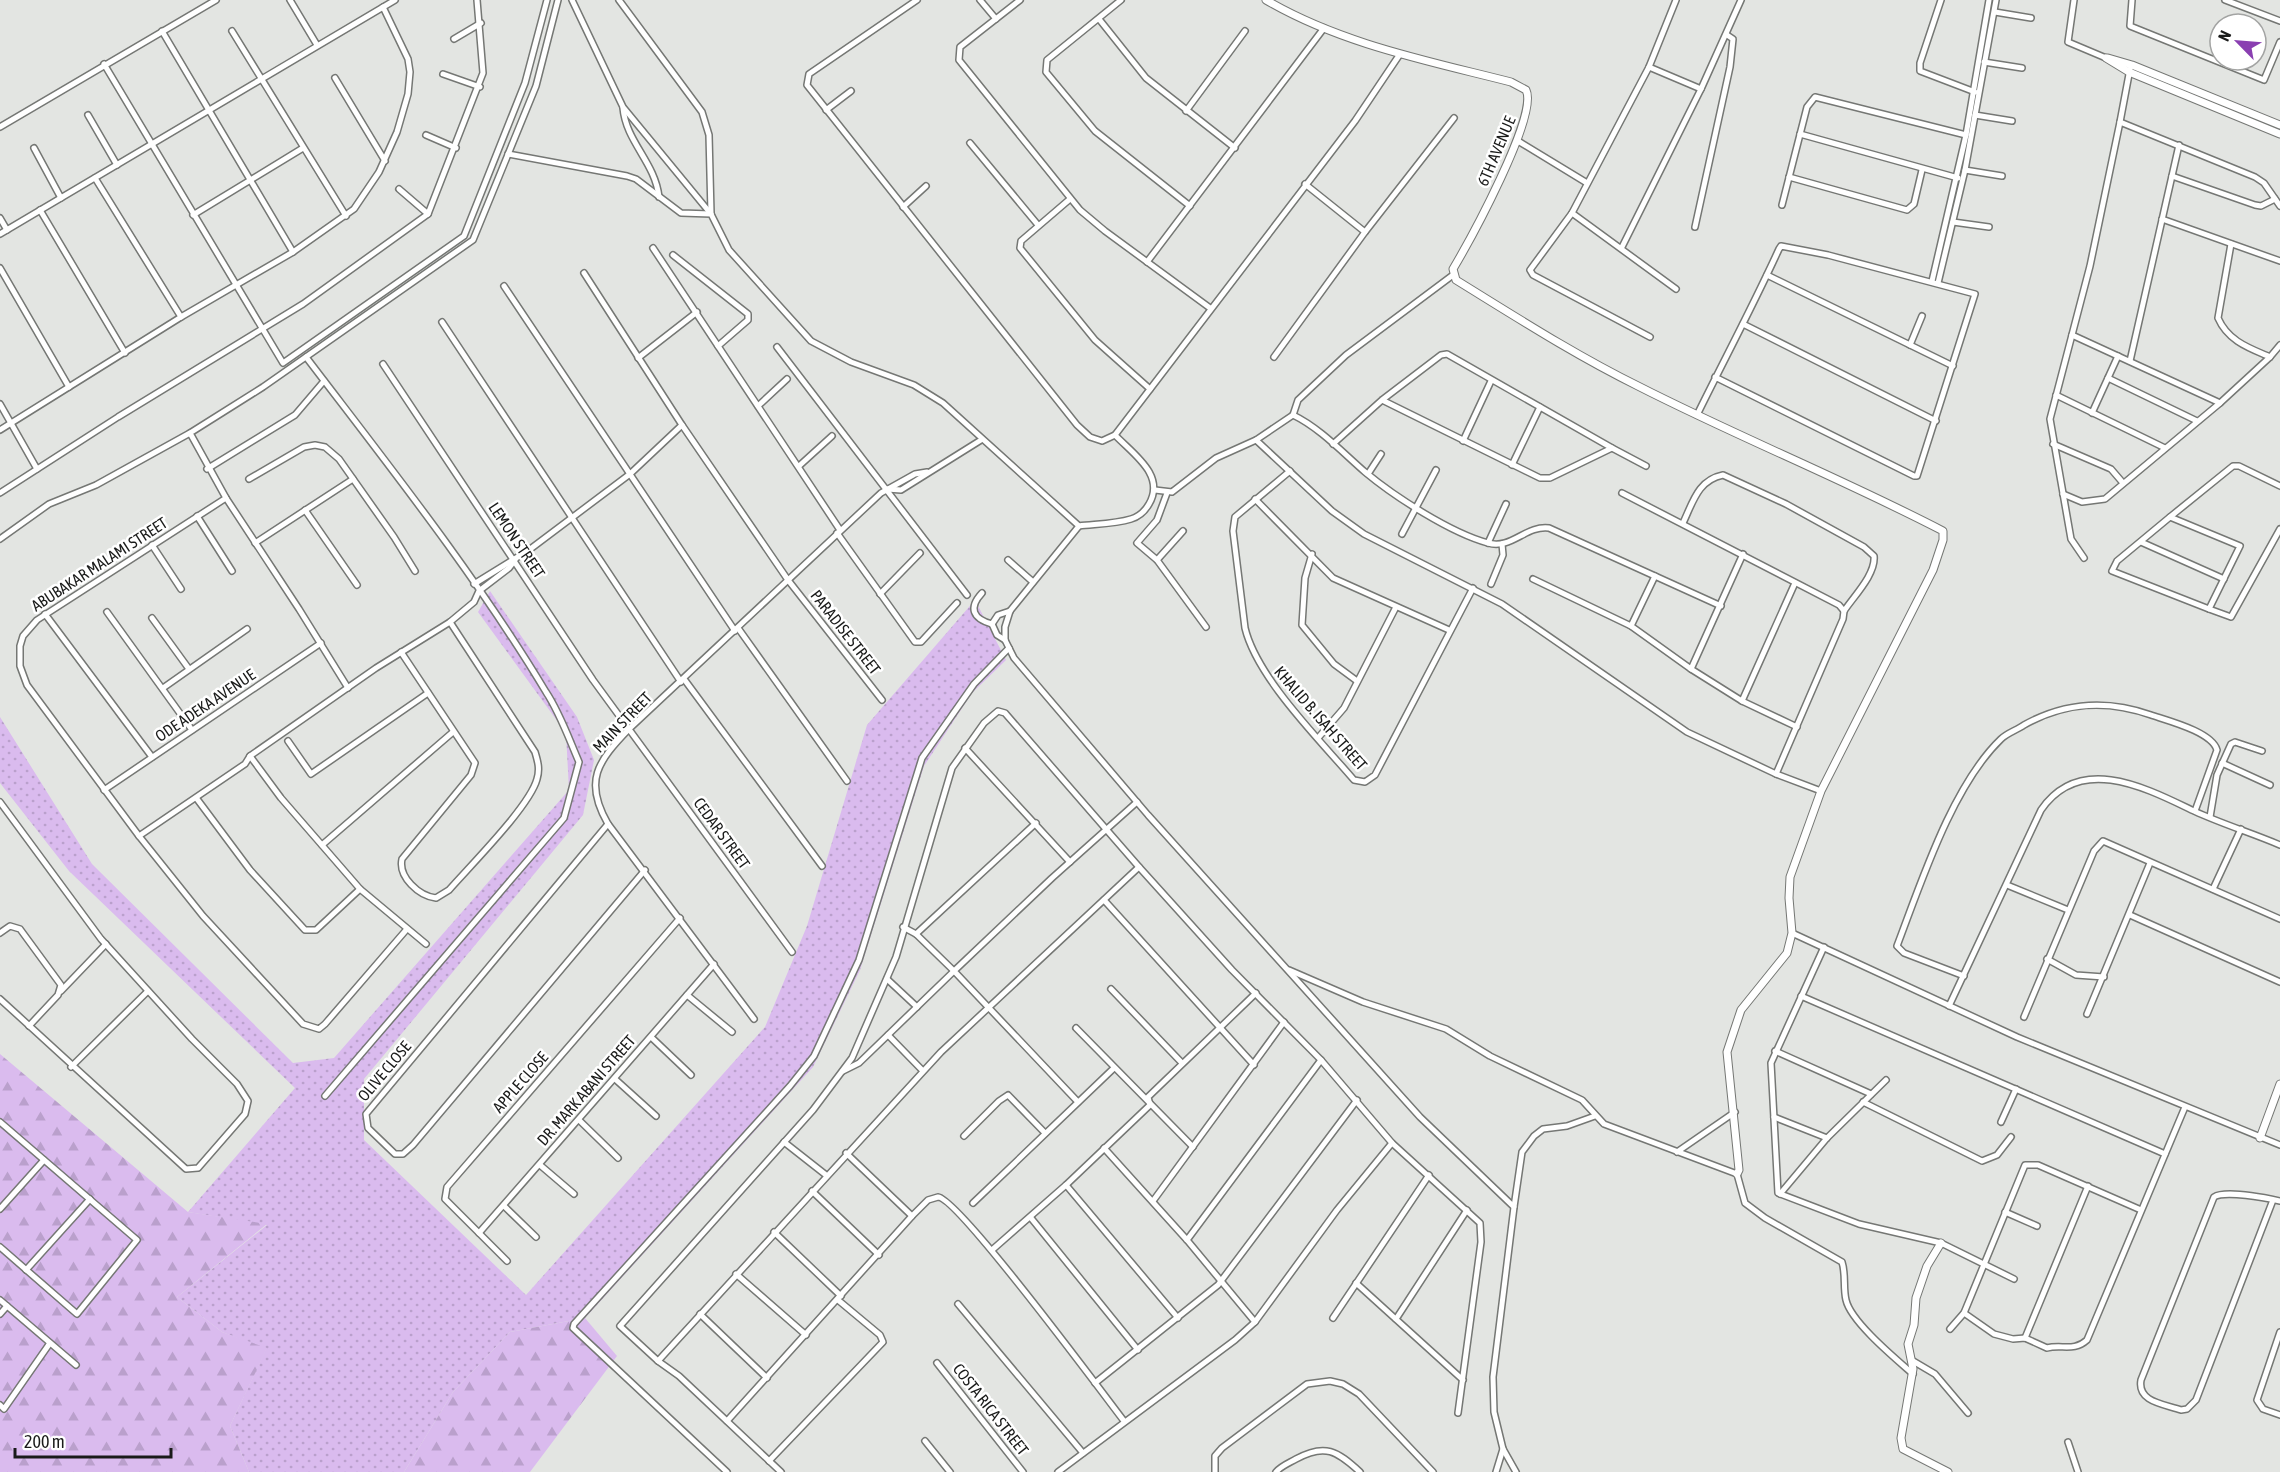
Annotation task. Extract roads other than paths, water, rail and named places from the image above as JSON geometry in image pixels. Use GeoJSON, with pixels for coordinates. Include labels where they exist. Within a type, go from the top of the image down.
{"type":"FeatureCollection","features":[{"type":"Feature","properties":{"kind":"street"},"geometry":{"type":"LineString","coordinates":[[0,127],[216,0]]}},
{"type":"Feature","properties":{"kind":"street"},"geometry":{"type":"LineString","coordinates":[[291,0],[317,45]]}},
{"type":"Feature","properties":{"kind":"street"},"geometry":{"type":"LineString","coordinates":[[0,234],[395,0]]}},
{"type":"Feature","properties":{"kind":"street"},"geometry":{"type":"LineString","coordinates":[[0,493],[263,329],[369,257],[428,213],[480,87],[484,56],[477,0]]}},
{"type":"Feature","properties":{"kind":"street"},"geometry":{"type":"LineString","coordinates":[[104,64],[150,146],[283,363],[464,236],[525,83],[547,0]]}},
{"type":"Feature","properties":{"kind":"street"},"geometry":{"type":"LineString","coordinates":[[0,539],[49,504],[96,485],[190,433],[306,357],[473,240],[536,87],[558,0]]}},
{"type":"Feature","properties":{"kind":"street"},"geometry":{"type":"LineString","coordinates":[[572,0],[623,107],[711,214],[729,250],[811,341],[851,362],[927,392],[943,402],[981,440],[1079,526]]}},
{"type":"Feature","properties":{"kind":"street"},"geometry":{"type":"LineString","coordinates":[[619,0],[702,112],[709,135],[711,214]]}},
{"type":"Feature","properties":{"kind":"street"},"geometry":{"type":"LineString","coordinates":[[917,0],[806,77],[807,85],[1077,425],[1096,440],[1107,440],[1114,435],[1355,121],[1400,54]]}},
{"type":"Feature","properties":{"kind":"street"},"geometry":{"type":"LineString","coordinates":[[980,0],[996,19]]}},
{"type":"Feature","properties":{"kind":"street"},"geometry":{"type":"LineString","coordinates":[[1020,0],[960,47],[958,60],[1070,199],[1104,231],[1210,308]]}},
{"type":"Feature","properties":{"kind":"street"},"geometry":{"type":"LineString","coordinates":[[1121,0],[1047,60],[1046,72],[1095,131],[1190,206]]}},
{"type":"Feature","properties":{"kind":"street","name":"6TH AVENUE"},"geometry":{"type":"LineString","coordinates":[[1266,0],[1324,28],[1400,54],[1511,82],[1526,90],[1529,103],[1518,141],[1474,234],[1453,269],[1453,275],[1346,355],[1298,400],[1293,415]]}},
{"type":"Feature","properties":{"kind":"street"},"geometry":{"type":"LineString","coordinates":[[1650,337],[1533,275],[1530,270],[1572,213],[1649,67],[1676,0]]}},
{"type":"Feature","properties":{"kind":"street"},"geometry":{"type":"LineString","coordinates":[[1622,247],[1701,89],[1741,0]]}},
{"type":"Feature","properties":{"kind":"street"},"geometry":{"type":"LineString","coordinates":[[1941,0],[1920,63],[1920,70],[1977,92]]}},
{"type":"Feature","properties":{"kind":"street"},"geometry":{"type":"LineString","coordinates":[[1983,61],[1989,0]]}},
{"type":"Feature","properties":{"kind":"street"},"geometry":{"type":"LineString","coordinates":[[1935,282],[1953,222],[1996,0]]}},
{"type":"Feature","properties":{"kind":"street"},"geometry":{"type":"LineString","coordinates":[[2074,0],[2068,42],[2280,125]]}},
{"type":"Feature","properties":{"kind":"street"},"geometry":{"type":"LineString","coordinates":[[2132,0],[2130,26],[2264,81],[2280,42]]}},
{"type":"Feature","properties":{"kind":"street"},"geometry":{"type":"LineString","coordinates":[[2225,0],[2233,1],[2280,21]]}},
{"type":"Feature","properties":{"kind":"street"},"geometry":{"type":"LineString","coordinates":[[0,430],[182,317],[293,252],[346,216],[372,186],[385,161],[403,113],[410,72],[404,47],[384,7]]}},
{"type":"Feature","properties":{"kind":"street"},"geometry":{"type":"LineString","coordinates":[[1995,12],[2031,18]]}},
{"type":"Feature","properties":{"kind":"street"},"geometry":{"type":"LineString","coordinates":[[1099,19],[1146,78],[1235,148]]}},
{"type":"Feature","properties":{"kind":"street"},"geometry":{"type":"LineString","coordinates":[[454,39],[481,23]]}},
{"type":"Feature","properties":{"kind":"street"},"geometry":{"type":"LineString","coordinates":[[1147,262],[1324,28]]}},
{"type":"Feature","properties":{"kind":"street"},"geometry":{"type":"LineString","coordinates":[[162,31],[207,111],[293,252]]}},
{"type":"Feature","properties":{"kind":"street"},"geometry":{"type":"LineString","coordinates":[[232,31],[346,216]]}},
{"type":"Feature","properties":{"kind":"street"},"geometry":{"type":"LineString","coordinates":[[1186,111],[1245,31]]}},
{"type":"Feature","properties":{"kind":"street"},"geometry":{"type":"LineString","coordinates":[[1695,227],[1731,68],[1734,45],[1733,39],[1727,35]]}},
{"type":"Feature","properties":{"kind":"street"},"geometry":{"type":"LineString","coordinates":[[1983,61],[2022,68]]}},
{"type":"Feature","properties":{"kind":"street"},"geometry":{"type":"LineString","coordinates":[[1649,67],[1701,89]]}},
{"type":"Feature","properties":{"kind":"street"},"geometry":{"type":"LineString","coordinates":[[2084,558],[2072,539],[2050,419],[2090,266],[2131,68]]}},
{"type":"Feature","properties":{"kind":"street"},"geometry":{"type":"LineString","coordinates":[[2131,68],[2280,134]]}},
{"type":"Feature","properties":{"kind":"street"},"geometry":{"type":"LineString","coordinates":[[443,74],[480,87]]}},
{"type":"Feature","properties":{"kind":"street"},"geometry":{"type":"LineString","coordinates":[[335,78],[385,161]]}},
{"type":"Feature","properties":{"kind":"street"},"geometry":{"type":"LineString","coordinates":[[826,110],[851,91]]}},
{"type":"Feature","properties":{"kind":"street"},"geometry":{"type":"LineString","coordinates":[[1935,282],[1960,178],[1965,170],[1968,136],[1975,115],[1977,92]]}},
{"type":"Feature","properties":{"kind":"street"},"geometry":{"type":"LineString","coordinates":[[1782,205],[1807,107],[1815,97],[1968,136]]}},
{"type":"Feature","properties":{"kind":"street"},"geometry":{"type":"LineString","coordinates":[[623,107],[624,117],[637,147],[649,162],[657,181],[659,197]]}},
{"type":"Feature","properties":{"kind":"street"},"geometry":{"type":"LineString","coordinates":[[88,115],[117,165]]}},
{"type":"Feature","properties":{"kind":"street"},"geometry":{"type":"LineString","coordinates":[[1975,115],[2012,121]]}},
{"type":"Feature","properties":{"kind":"street"},"geometry":{"type":"LineString","coordinates":[[1274,357],[1365,232],[1454,118]]}},
{"type":"Feature","properties":{"kind":"street"},"geometry":{"type":"LineString","coordinates":[[2120,122],[2255,177],[2264,183],[2280,206]]}},
{"type":"Feature","properties":{"kind":"street"},"geometry":{"type":"LineString","coordinates":[[1800,134],[1922,170],[1960,178]]}},
{"type":"Feature","properties":{"kind":"street"},"geometry":{"type":"LineString","coordinates":[[426,135],[456,148]]}},
{"type":"Feature","properties":{"kind":"street"},"geometry":{"type":"LineString","coordinates":[[1518,141],[1587,183]]}},
{"type":"Feature","properties":{"kind":"street"},"geometry":{"type":"LineString","coordinates":[[970,143],[1038,225]]}},
{"type":"Feature","properties":{"kind":"street"},"geometry":{"type":"LineString","coordinates":[[2130,361],[2178,145]]}},
{"type":"Feature","properties":{"kind":"street"},"geometry":{"type":"LineString","coordinates":[[34,148],[61,198]]}},
{"type":"Feature","properties":{"kind":"street"},"geometry":{"type":"LineString","coordinates":[[193,215],[303,148]]}},
{"type":"Feature","properties":{"kind":"street"},"geometry":{"type":"LineString","coordinates":[[508,154],[627,176],[636,179],[681,213],[711,214]]}},
{"type":"Feature","properties":{"kind":"street"},"geometry":{"type":"LineString","coordinates":[[1789,177],[1907,210],[1914,204],[1922,170]]}},
{"type":"Feature","properties":{"kind":"street"},"geometry":{"type":"LineString","coordinates":[[1965,170],[2002,176]]}},
{"type":"Feature","properties":{"kind":"street"},"geometry":{"type":"LineString","coordinates":[[2172,176],[2255,205],[2261,206],[2275,199]]}},
{"type":"Feature","properties":{"kind":"street"},"geometry":{"type":"LineString","coordinates":[[95,178],[182,317]]}},
{"type":"Feature","properties":{"kind":"street"},"geometry":{"type":"LineString","coordinates":[[1305,184],[1365,232]]}},
{"type":"Feature","properties":{"kind":"street"},"geometry":{"type":"LineString","coordinates":[[903,207],[926,186]]}},
{"type":"Feature","properties":{"kind":"street"},"geometry":{"type":"LineString","coordinates":[[399,189],[428,213]]}},
{"type":"Feature","properties":{"kind":"street"},"geometry":{"type":"LineString","coordinates":[[1070,199],[1021,241],[1020,248],[1095,340],[1150,389]]}},
{"type":"Feature","properties":{"kind":"street"},"geometry":{"type":"LineString","coordinates":[[40,210],[125,353]]}},
{"type":"Feature","properties":{"kind":"street"},"geometry":{"type":"LineString","coordinates":[[1572,213],[1622,247],[1676,289]]}},
{"type":"Feature","properties":{"kind":"street"},"geometry":{"type":"LineString","coordinates":[[0,218],[7,230]]}},
{"type":"Feature","properties":{"kind":"street"},"geometry":{"type":"LineString","coordinates":[[2162,219],[2280,261]]}},
{"type":"Feature","properties":{"kind":"street"},"geometry":{"type":"LineString","coordinates":[[1953,222],[1989,228]]}},
{"type":"Feature","properties":{"kind":"street"},"geometry":{"type":"LineString","coordinates":[[2231,243],[2218,318],[2229,335],[2238,342],[2270,357]]}},
{"type":"Feature","properties":{"kind":"street"},"geometry":{"type":"LineString","coordinates":[[1697,415],[1715,377],[1743,324],[1779,249],[1785,245],[1935,282],[1971,292],[1976,296],[1920,473],[1914,476],[1715,377]]}},
{"type":"Feature","properties":{"kind":"street"},"geometry":{"type":"LineString","coordinates":[[653,248],[799,466],[880,594],[918,643],[957,603]]}},
{"type":"Feature","properties":{"kind":"street"},"geometry":{"type":"LineString","coordinates":[[673,255],[748,314],[748,320],[718,345]]}},
{"type":"Feature","properties":{"kind":"street"},"geometry":{"type":"LineString","coordinates":[[0,268],[69,387]]}},
{"type":"Feature","properties":{"kind":"street","name":"PARADISE STREET"},"geometry":{"type":"LineString","coordinates":[[584,273],[682,425],[788,580],[882,700]]}},
{"type":"Feature","properties":{"kind":"street"},"geometry":{"type":"LineString","coordinates":[[1453,275],[1456,280],[1573,352],[1697,415],[1830,478],[1873,495],[1943,531],[1943,540],[1933,570],[1821,791],[1790,878],[1792,933],[1786,956],[1741,1010],[1727,1052],[1735,1112],[1739,1170],[1737,1174],[1745,1203],[1765,1218],[1842,1262],[1846,1300],[1852,1312],[1880,1346],[1913,1374]]}},
{"type":"Feature","properties":{"kind":"street"},"geometry":{"type":"LineString","coordinates":[[1767,275],[1953,366]]}},
{"type":"Feature","properties":{"kind":"street"},"geometry":{"type":"LineString","coordinates":[[504,286],[736,629],[847,781]]}},
{"type":"Feature","properties":{"kind":"street"},"geometry":{"type":"LineString","coordinates":[[638,358],[696,312]]}},
{"type":"Feature","properties":{"kind":"street"},"geometry":{"type":"LineString","coordinates":[[1910,345],[1922,316]]}},
{"type":"Feature","properties":{"kind":"street"},"geometry":{"type":"LineString","coordinates":[[442,322],[682,681],[822,866]]}},
{"type":"Feature","properties":{"kind":"street"},"geometry":{"type":"LineString","coordinates":[[1743,324],[1936,421]]}},
{"type":"Feature","properties":{"kind":"street"},"geometry":{"type":"LineString","coordinates":[[2072,335],[2220,403]]}},
{"type":"Feature","properties":{"kind":"street"},"geometry":{"type":"LineString","coordinates":[[2063,494],[2082,502],[2105,499],[2220,403],[2280,345]]}},
{"type":"Feature","properties":{"kind":"street"},"geometry":{"type":"LineString","coordinates":[[777,347],[967,595]]}},
{"type":"Feature","properties":{"kind":"street"},"geometry":{"type":"LineString","coordinates":[[1333,444],[1382,399],[1441,355],[1454,357],[1491,381],[1646,466]]}},
{"type":"Feature","properties":{"kind":"street"},"geometry":{"type":"LineString","coordinates":[[2092,412],[2118,356]]}},
{"type":"Feature","properties":{"kind":"street"},"geometry":{"type":"LineString","coordinates":[[306,357],[422,509],[548,693],[579,762],[564,818],[325,1096]]}},
{"type":"Feature","properties":{"kind":"street","name":"LEMON STREET"},"geometry":{"type":"LineString","coordinates":[[383,364],[593,680],[629,729]]}},
{"type":"Feature","properties":{"kind":"street"},"geometry":{"type":"LineString","coordinates":[[2108,378],[2197,421]]}},
{"type":"Feature","properties":{"kind":"street"},"geometry":{"type":"LineString","coordinates":[[758,406],[787,379]]}},
{"type":"Feature","properties":{"kind":"street"},"geometry":{"type":"LineString","coordinates":[[207,469],[295,415],[324,381]]}},
{"type":"Feature","properties":{"kind":"street"},"geometry":{"type":"LineString","coordinates":[[1463,441],[1491,381]]}},
{"type":"Feature","properties":{"kind":"street"},"geometry":{"type":"LineString","coordinates":[[2056,395],[2165,447]]}},
{"type":"Feature","properties":{"kind":"street"},"geometry":{"type":"LineString","coordinates":[[1382,399],[1463,441],[1545,479],[1612,448]]}},
{"type":"Feature","properties":{"kind":"street"},"geometry":{"type":"LineString","coordinates":[[0,404],[37,469]]}},
{"type":"Feature","properties":{"kind":"street"},"geometry":{"type":"LineString","coordinates":[[1512,465],[1540,407]]}},
{"type":"Feature","properties":{"kind":"street"},"geometry":{"type":"LineString","coordinates":[[1206,627],[1156,560],[1138,546],[1138,540],[1157,520],[1167,493],[1216,458],[1256,440],[1293,415],[1333,444],[1368,474],[1416,507],[1488,543],[1502,544],[1532,529],[1549,528],[1721,606]]}},
{"type":"Feature","properties":{"kind":"street"},"geometry":{"type":"LineString","coordinates":[[474,584],[514,560],[630,474],[682,425]]}},
{"type":"Feature","properties":{"kind":"street"},"geometry":{"type":"LineString","coordinates":[[190,433],[207,469],[348,688]]}},
{"type":"Feature","properties":{"kind":"street"},"geometry":{"type":"LineString","coordinates":[[1005,640],[1005,627],[1010,611],[1079,526],[1135,517],[1146,509],[1155,490],[1146,466],[1114,435]]}},
{"type":"Feature","properties":{"kind":"street"},"geometry":{"type":"LineString","coordinates":[[799,466],[832,436]]}},
{"type":"Feature","properties":{"kind":"street","name":"MAIN STREET"},"geometry":{"type":"LineString","coordinates":[[754,1019],[645,870],[608,824],[596,804],[598,769],[607,752],[629,729],[839,531],[887,489],[901,490],[915,483],[927,472],[981,440]]}},
{"type":"Feature","properties":{"kind":"street"},"geometry":{"type":"LineString","coordinates":[[1256,440],[1332,511],[1364,534],[1473,588],[1528,621],[1687,732],[1776,774],[1821,791]]}},
{"type":"Feature","properties":{"kind":"street"},"geometry":{"type":"LineString","coordinates":[[2054,444],[2111,469],[2123,483]]}},
{"type":"Feature","properties":{"kind":"street"},"geometry":{"type":"LineString","coordinates":[[249,479],[291,454],[315,445],[333,452],[394,537],[415,572]]}},
{"type":"Feature","properties":{"kind":"street"},"geometry":{"type":"LineString","coordinates":[[1368,474],[1381,454]]}},
{"type":"Feature","properties":{"kind":"street"},"geometry":{"type":"LineString","coordinates":[[2280,486],[2239,466],[2233,466],[2116,561],[2112,571],[2231,617],[2280,529]]}},
{"type":"Feature","properties":{"kind":"street"},"geometry":{"type":"LineString","coordinates":[[1402,534],[1436,470]]}},
{"type":"Feature","properties":{"kind":"street","name":"KHALID B. ISAH STREET"},"geometry":{"type":"LineString","coordinates":[[1290,471],[1239,512],[1233,524],[1249,643],[1262,669],[1354,780],[1359,783],[1371,780],[1473,588]]}},
{"type":"Feature","properties":{"kind":"street"},"geometry":{"type":"LineString","coordinates":[[1683,523],[1699,489],[1714,477],[1723,475],[1786,504],[1864,547],[1875,556],[1875,563],[1871,571],[1844,611],[1843,619],[1776,774]]}},
{"type":"Feature","properties":{"kind":"street"},"geometry":{"type":"LineString","coordinates":[[255,543],[353,479]]}},
{"type":"Feature","properties":{"kind":"street"},"geometry":{"type":"LineString","coordinates":[[1155,490],[1167,493]]}},
{"type":"Feature","properties":{"kind":"street"},"geometry":{"type":"LineString","coordinates":[[1622,492],[1839,605],[1844,611]]}},
{"type":"Feature","properties":{"kind":"street","name":"ABUBAKAR MALAMI STREET"},"geometry":{"type":"LineString","coordinates":[[226,498],[45,614],[23,636],[19,657],[22,675],[104,790],[202,916],[295,1018],[312,1028],[319,1029],[334,1016],[407,929]]}},
{"type":"Feature","properties":{"kind":"street"},"geometry":{"type":"LineString","coordinates":[[1256,499],[1333,578],[1449,630]]}},
{"type":"Feature","properties":{"kind":"street"},"geometry":{"type":"LineString","coordinates":[[1488,543],[1506,504]]}},
{"type":"Feature","properties":{"kind":"street"},"geometry":{"type":"LineString","coordinates":[[305,510],[357,585]]}},
{"type":"Feature","properties":{"kind":"street"},"geometry":{"type":"LineString","coordinates":[[197,516],[232,572]]}},
{"type":"Feature","properties":{"kind":"street"},"geometry":{"type":"LineString","coordinates":[[2170,517],[2240,546],[2209,609]]}},
{"type":"Feature","properties":{"kind":"street"},"geometry":{"type":"LineString","coordinates":[[1156,560],[1183,531]]}},
{"type":"Feature","properties":{"kind":"street"},"geometry":{"type":"LineString","coordinates":[[2141,542],[2224,579]]}},
{"type":"Feature","properties":{"kind":"street"},"geometry":{"type":"LineString","coordinates":[[1491,584],[1503,555],[1502,544]]}},
{"type":"Feature","properties":{"kind":"street"},"geometry":{"type":"LineString","coordinates":[[2271,544],[2280,548]]}},
{"type":"Feature","properties":{"kind":"street"},"geometry":{"type":"LineString","coordinates":[[152,545],[181,589]]}},
{"type":"Feature","properties":{"kind":"street"},"geometry":{"type":"LineString","coordinates":[[880,594],[920,553]]}},
{"type":"Feature","properties":{"kind":"street"},"geometry":{"type":"LineString","coordinates":[[1312,554],[1305,578],[1302,625],[1334,664],[1357,681]]}},
{"type":"Feature","properties":{"kind":"street"},"geometry":{"type":"LineString","coordinates":[[1691,669],[1743,554]]}},
{"type":"Feature","properties":{"kind":"street"},"geometry":{"type":"LineString","coordinates":[[139,836],[197,799],[245,764],[250,756],[348,688],[450,622],[474,602],[479,591],[509,568],[514,560]]}},
{"type":"Feature","properties":{"kind":"street"},"geometry":{"type":"LineString","coordinates":[[1008,560],[1032,582]]}},
{"type":"Feature","properties":{"kind":"street"},"geometry":{"type":"LineString","coordinates":[[1631,626],[1655,576]]}},
{"type":"Feature","properties":{"kind":"street"},"geometry":{"type":"LineString","coordinates":[[1533,579],[1631,626],[1691,669],[1742,701],[1797,727]]}},
{"type":"Feature","properties":{"kind":"street"},"geometry":{"type":"LineString","coordinates":[[1742,701],[1795,583]]}},
{"type":"Feature","properties":{"kind":"street"},"geometry":{"type":"LineString","coordinates":[[982,593],[975,600],[974,614],[978,620],[992,624],[997,635],[1005,640],[1030,678],[1137,802],[1420,1117],[1514,1207]]}},
{"type":"Feature","properties":{"kind":"street"},"geometry":{"type":"LineString","coordinates":[[1318,738],[1344,708],[1396,607]]}},
{"type":"Feature","properties":{"kind":"street"},"geometry":{"type":"LineString","coordinates":[[992,624],[998,615],[1010,611]]}},
{"type":"Feature","properties":{"kind":"street"},"geometry":{"type":"LineString","coordinates":[[107,612],[192,730]]}},
{"type":"Feature","properties":{"kind":"street"},"geometry":{"type":"LineString","coordinates":[[45,614],[152,757]]}},
{"type":"Feature","properties":{"kind":"street"},"geometry":{"type":"LineString","coordinates":[[152,618],[189,669]]}},
{"type":"Feature","properties":{"kind":"street"},"geometry":{"type":"LineString","coordinates":[[401,652],[472,757],[474,768],[404,854],[401,864],[405,876],[431,897],[442,896],[511,818],[535,785],[539,769],[535,752],[450,622]]}},
{"type":"Feature","properties":{"kind":"street"},"geometry":{"type":"LineString","coordinates":[[163,688],[247,629]]}},
{"type":"Feature","properties":{"kind":"street","name":"ODE ADEKA AVENUE"},"geometry":{"type":"LineString","coordinates":[[104,790],[321,643]]}},
{"type":"Feature","properties":{"kind":"street"},"geometry":{"type":"LineString","coordinates":[[727,1472],[573,1328],[574,1324],[790,1086],[814,1056],[859,960],[922,758],[974,684],[1010,648]]}},
{"type":"Feature","properties":{"kind":"street"},"geometry":{"type":"LineString","coordinates":[[288,741],[311,774],[428,693]]}},
{"type":"Feature","properties":{"kind":"street"},"geometry":{"type":"LineString","coordinates":[[1964,976],[1904,953],[1897,946],[1953,809],[1987,755],[2003,738],[2043,714],[2078,705],[2120,708],[2172,722],[2207,736],[2215,742],[2217,750],[2194,811]]}},
{"type":"Feature","properties":{"kind":"street"},"geometry":{"type":"LineString","coordinates":[[781,1472],[620,1326],[813,1110],[852,1058],[887,979],[952,768],[993,714],[1005,713],[1139,867],[1322,1060],[1392,1143],[1480,1223],[1482,1230],[1458,1413]]}},
{"type":"Feature","properties":{"kind":"street","name":"CEDAR STREET"},"geometry":{"type":"LineString","coordinates":[[629,729],[792,952]]}},
{"type":"Feature","properties":{"kind":"street"},"geometry":{"type":"LineString","coordinates":[[322,845],[453,732]]}},
{"type":"Feature","properties":{"kind":"street"},"geometry":{"type":"LineString","coordinates":[[2210,817],[2217,775],[2233,743],[2262,751]]}},
{"type":"Feature","properties":{"kind":"street"},"geometry":{"type":"LineString","coordinates":[[965,748],[1070,862]]}},
{"type":"Feature","properties":{"kind":"street"},"geometry":{"type":"LineString","coordinates":[[250,756],[360,889],[426,944]]}},
{"type":"Feature","properties":{"kind":"street"},"geometry":{"type":"LineString","coordinates":[[2222,763],[2270,784]]}},
{"type":"Feature","properties":{"kind":"street"},"geometry":{"type":"LineString","coordinates":[[1949,1006],[2041,810],[2050,799],[2074,783],[2102,779],[2130,783],[2166,795],[2194,811],[2280,845]]}},
{"type":"Feature","properties":{"kind":"street"},"geometry":{"type":"LineString","coordinates":[[197,799],[250,870],[305,930],[316,930],[360,889]]}},
{"type":"Feature","properties":{"kind":"street"},"geometry":{"type":"LineString","coordinates":[[0,802],[106,944],[237,1084],[248,1101],[245,1114],[198,1168],[186,1169],[0,999]]}},
{"type":"Feature","properties":{"kind":"street"},"geometry":{"type":"LineString","coordinates":[[843,1071],[859,1063],[1070,862],[1137,802]]}},
{"type":"Feature","properties":{"kind":"street"},"geometry":{"type":"LineString","coordinates":[[916,934],[1036,823]]}},
{"type":"Feature","properties":{"kind":"street","name":"OLIVE CLOSE"},"geometry":{"type":"LineString","coordinates":[[608,824],[366,1114],[368,1128],[395,1154],[403,1154],[413,1145],[645,870]]}},
{"type":"Feature","properties":{"kind":"street"},"geometry":{"type":"LineString","coordinates":[[2213,889],[2241,829]]}},
{"type":"Feature","properties":{"kind":"street"},"geometry":{"type":"LineString","coordinates":[[2024,1017],[2094,851],[2103,842],[2280,919]]}},
{"type":"Feature","properties":{"kind":"street"},"geometry":{"type":"LineString","coordinates":[[2087,1014],[2150,863]]}},
{"type":"Feature","properties":{"kind":"street"},"geometry":{"type":"LineString","coordinates":[[658,1360],[923,1071],[1139,867]]}},
{"type":"Feature","properties":{"kind":"street"},"geometry":{"type":"LineString","coordinates":[[2007,885],[2068,910]]}},
{"type":"Feature","properties":{"kind":"street"},"geometry":{"type":"LineString","coordinates":[[1104,900],[1254,1065]]}},
{"type":"Feature","properties":{"kind":"street"},"geometry":{"type":"LineString","coordinates":[[2130,915],[2280,982]]}},
{"type":"Feature","properties":{"kind":"street","name":"APPLE CLOSE"},"geometry":{"type":"LineString","coordinates":[[507,1261],[445,1199],[447,1187],[680,918]]}},
{"type":"Feature","properties":{"kind":"street"},"geometry":{"type":"LineString","coordinates":[[0,933],[10,926],[20,929],[61,985],[58,995]]}},
{"type":"Feature","properties":{"kind":"street"},"geometry":{"type":"LineString","coordinates":[[903,927],[916,934],[954,971],[1078,1102]]}},
{"type":"Feature","properties":{"kind":"street"},"geometry":{"type":"LineString","coordinates":[[1792,933],[1949,1006],[2280,1146]]}},
{"type":"Feature","properties":{"kind":"street"},"geometry":{"type":"LineString","coordinates":[[29,1026],[106,944]]}},
{"type":"Feature","properties":{"kind":"street"},"geometry":{"type":"LineString","coordinates":[[1780,1194],[1771,1063],[1824,947]]}},
{"type":"Feature","properties":{"kind":"street"},"geometry":{"type":"LineString","coordinates":[[2047,959],[2076,975],[2103,977]]}},
{"type":"Feature","properties":{"kind":"street","name":"DR. MARK ABANI STREET"},"geometry":{"type":"LineString","coordinates":[[479,1233],[714,964]]}},
{"type":"Feature","properties":{"kind":"street"},"geometry":{"type":"LineString","coordinates":[[1287,969],[1363,1002],[1446,1029],[1490,1056],[1576,1096],[1587,1104],[1604,1124],[1737,1174]]}},
{"type":"Feature","properties":{"kind":"street"},"geometry":{"type":"LineString","coordinates":[[887,979],[917,1007]]}},
{"type":"Feature","properties":{"kind":"street"},"geometry":{"type":"LineString","coordinates":[[1111,989],[1182,1063]]}},
{"type":"Feature","properties":{"kind":"street"},"geometry":{"type":"LineString","coordinates":[[71,1066],[148,991]]}},
{"type":"Feature","properties":{"kind":"street"},"geometry":{"type":"LineString","coordinates":[[1150,1105],[1148,1098],[1256,993]]}},
{"type":"Feature","properties":{"kind":"street"},"geometry":{"type":"LineString","coordinates":[[687,995],[732,1032]]}},
{"type":"Feature","properties":{"kind":"street"},"geometry":{"type":"LineString","coordinates":[[1801,996],[2165,1154]]}},
{"type":"Feature","properties":{"kind":"street"},"geometry":{"type":"LineString","coordinates":[[1153,1201],[1284,1022]]}},
{"type":"Feature","properties":{"kind":"street"},"geometry":{"type":"LineString","coordinates":[[1076,1028],[1193,1147]]}},
{"type":"Feature","properties":{"kind":"street"},"geometry":{"type":"LineString","coordinates":[[888,1035],[923,1071]]}},
{"type":"Feature","properties":{"kind":"street"},"geometry":{"type":"LineString","coordinates":[[651,1037],[692,1075]]}},
{"type":"Feature","properties":{"kind":"street"},"geometry":{"type":"LineString","coordinates":[[1775,1051],[1871,1094]]}},
{"type":"Feature","properties":{"kind":"street"},"geometry":{"type":"LineString","coordinates":[[1187,1240],[1322,1060]]}},
{"type":"Feature","properties":{"kind":"street"},"geometry":{"type":"LineString","coordinates":[[973,1203],[1114,1068]]}},
{"type":"Feature","properties":{"kind":"street"},"geometry":{"type":"LineString","coordinates":[[615,1078],[656,1116]]}},
{"type":"Feature","properties":{"kind":"street"},"geometry":{"type":"LineString","coordinates":[[1780,1194],[1827,1138],[1886,1080]]}},
{"type":"Feature","properties":{"kind":"street"},"geometry":{"type":"LineString","coordinates":[[2260,1138],[2280,1084]]}},
{"type":"Feature","properties":{"kind":"street"},"geometry":{"type":"LineString","coordinates":[[2001,1122],[2016,1089]]}},
{"type":"Feature","properties":{"kind":"street"},"geometry":{"type":"LineString","coordinates":[[964,1136],[1008,1095],[1045,1132]]}},
{"type":"Feature","properties":{"kind":"street"},"geometry":{"type":"LineString","coordinates":[[1095,1383],[1221,1281],[1357,1100]]}},
{"type":"Feature","properties":{"kind":"street"},"geometry":{"type":"LineString","coordinates":[[1863,1102],[1982,1161],[1992,1160],[2011,1137]]}},
{"type":"Feature","properties":{"kind":"street"},"geometry":{"type":"LineString","coordinates":[[992,1250],[1031,1218],[1150,1105]]}},
{"type":"Feature","properties":{"kind":"street"},"geometry":{"type":"LineString","coordinates":[[1964,1313],[1994,1334],[2013,1339],[2025,1338],[2047,1348],[2076,1347],[2087,1340],[2097,1323],[2141,1210],[2185,1107]]}},
{"type":"Feature","properties":{"kind":"street"},"geometry":{"type":"LineString","coordinates":[[1677,1152],[1735,1112]]}},
{"type":"Feature","properties":{"kind":"street"},"geometry":{"type":"LineString","coordinates":[[1516,1472],[1503,1449],[1494,1412],[1493,1377],[1522,1152],[1534,1136],[1543,1130],[1567,1126],[1595,1116]]}},
{"type":"Feature","properties":{"kind":"street"},"geometry":{"type":"LineString","coordinates":[[1774,1117],[1827,1138]]}},
{"type":"Feature","properties":{"kind":"street"},"geometry":{"type":"LineString","coordinates":[[579,1120],[618,1158]]}},
{"type":"Feature","properties":{"kind":"street"},"geometry":{"type":"LineString","coordinates":[[0,1122],[137,1240],[77,1314],[0,1247]]}},
{"type":"Feature","properties":{"kind":"street"},"geometry":{"type":"LineString","coordinates":[[784,1142],[826,1175]]}},
{"type":"Feature","properties":{"kind":"street"},"geometry":{"type":"LineString","coordinates":[[1058,1472],[1255,1322],[1337,1210],[1392,1143]]}},
{"type":"Feature","properties":{"kind":"street"},"geometry":{"type":"LineString","coordinates":[[1104,1148],[1187,1240],[1255,1322]]}},
{"type":"Feature","properties":{"kind":"street"},"geometry":{"type":"LineString","coordinates":[[846,1153],[912,1216]]}},
{"type":"Feature","properties":{"kind":"street"},"geometry":{"type":"LineString","coordinates":[[0,1209],[44,1160]]}},
{"type":"Feature","properties":{"kind":"street"},"geometry":{"type":"LineString","coordinates":[[1950,1329],[1964,1313],[2022,1170],[2031,1163],[2141,1210]]}},
{"type":"Feature","properties":{"kind":"street"},"geometry":{"type":"LineString","coordinates":[[540,1165],[574,1194]]}},
{"type":"Feature","properties":{"kind":"street"},"geometry":{"type":"LineString","coordinates":[[1333,1317],[1429,1175]]}},
{"type":"Feature","properties":{"kind":"street"},"geometry":{"type":"LineString","coordinates":[[1066,1185],[1178,1318]]}},
{"type":"Feature","properties":{"kind":"street"},"geometry":{"type":"LineString","coordinates":[[2025,1338],[2088,1186]]}},
{"type":"Feature","properties":{"kind":"street"},"geometry":{"type":"LineString","coordinates":[[812,1191],[879,1255]]}},
{"type":"Feature","properties":{"kind":"street"},"geometry":{"type":"LineString","coordinates":[[2220,1193],[2277,1201],[2196,1400],[2187,1409],[2181,1410],[2144,1397],[2140,1392],[2141,1380],[2214,1197],[2220,1193]]}},
{"type":"Feature","properties":{"kind":"street"},"geometry":{"type":"LineString","coordinates":[[1780,1194],[1859,1224],[1941,1244],[2014,1279]]}},
{"type":"Feature","properties":{"kind":"street"},"geometry":{"type":"LineString","coordinates":[[727,1421],[912,1216],[928,1200],[943,1197],[992,1250],[1124,1421]]}},
{"type":"Feature","properties":{"kind":"street"},"geometry":{"type":"LineString","coordinates":[[26,1270],[90,1199]]}},
{"type":"Feature","properties":{"kind":"street"},"geometry":{"type":"LineString","coordinates":[[504,1206],[536,1237]]}},
{"type":"Feature","properties":{"kind":"street"},"geometry":{"type":"LineString","coordinates":[[1396,1319],[1467,1210]]}},
{"type":"Feature","properties":{"kind":"street"},"geometry":{"type":"LineString","coordinates":[[2005,1212],[2037,1226]]}},
{"type":"Feature","properties":{"kind":"street"},"geometry":{"type":"LineString","coordinates":[[1031,1218],[1138,1350]]}},
{"type":"Feature","properties":{"kind":"street"},"geometry":{"type":"LineString","coordinates":[[769,1461],[883,1342],[880,1335],[774,1232]]}},
{"type":"Feature","properties":{"kind":"street"},"geometry":{"type":"LineString","coordinates":[[1941,1244],[1928,1266],[1916,1298],[1914,1325],[1908,1344],[1913,1374],[1902,1445],[1913,1454],[1948,1472]]}},
{"type":"Feature","properties":{"kind":"street"},"geometry":{"type":"LineString","coordinates":[[736,1274],[806,1335]]}},
{"type":"Feature","properties":{"kind":"street"},"geometry":{"type":"LineString","coordinates":[[1356,1283],[1463,1380]]}},
{"type":"Feature","properties":{"kind":"street"},"geometry":{"type":"LineString","coordinates":[[0,1300],[76,1365]]}},
{"type":"Feature","properties":{"kind":"street"},"geometry":{"type":"LineString","coordinates":[[958,1304],[1083,1453]]}},
{"type":"Feature","properties":{"kind":"street"},"geometry":{"type":"LineString","coordinates":[[0,1314],[7,1306]]}},
{"type":"Feature","properties":{"kind":"street"},"geometry":{"type":"LineString","coordinates":[[700,1314],[767,1378]]}},
{"type":"Feature","properties":{"kind":"street"},"geometry":{"type":"LineString","coordinates":[[2280,1332],[2256,1400],[2263,1409],[2280,1415]]}},
{"type":"Feature","properties":{"kind":"street"},"geometry":{"type":"LineString","coordinates":[[0,1405],[4,1409],[50,1343]]}},
{"type":"Feature","properties":{"kind":"street"},"geometry":{"type":"LineString","coordinates":[[1912,1361],[1935,1374],[1968,1413]]}},
{"type":"Feature","properties":{"kind":"street","name":"COSTA RICA STREET"},"geometry":{"type":"LineString","coordinates":[[937,1362],[1023,1472]]}},
{"type":"Feature","properties":{"kind":"street"},"geometry":{"type":"LineString","coordinates":[[1215,1472],[1213,1463],[1222,1448],[1307,1384],[1330,1381],[1343,1384],[1359,1394],[1433,1472]]}},
{"type":"Feature","properties":{"kind":"street"},"geometry":{"type":"LineString","coordinates":[[925,1440],[950,1472]]}},
{"type":"Feature","properties":{"kind":"street"},"geometry":{"type":"LineString","coordinates":[[2068,1442],[2078,1472]]}},
{"type":"Feature","properties":{"kind":"street"},"geometry":{"type":"LineString","coordinates":[[1496,1472],[1503,1449]]}},
{"type":"Feature","properties":{"kind":"street"},"geometry":{"type":"LineString","coordinates":[[1276,1472],[1310,1452],[1329,1450],[1345,1458],[1360,1472]]}}]}
